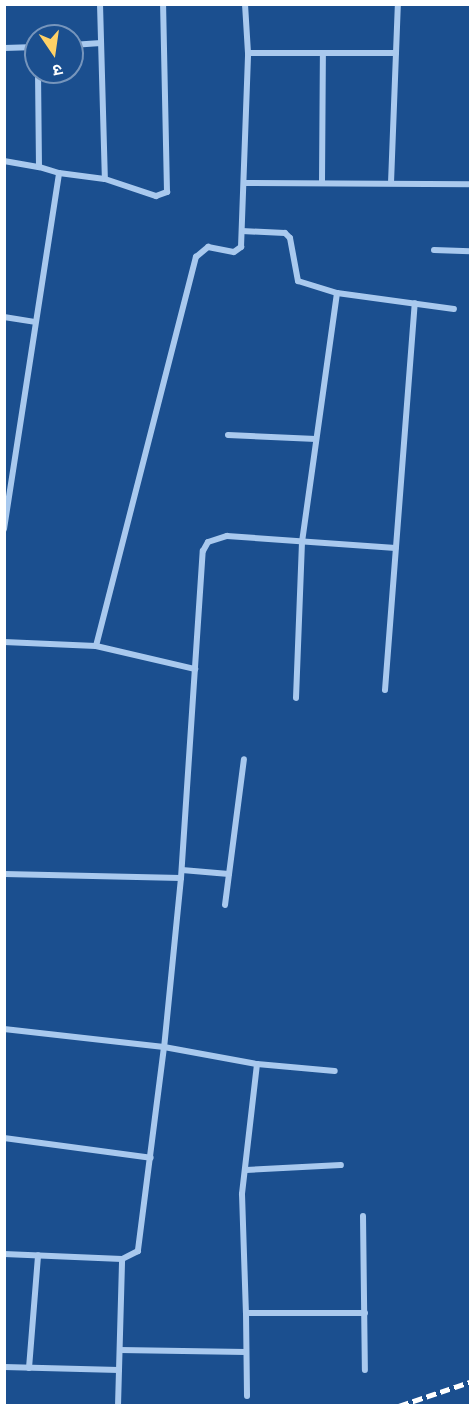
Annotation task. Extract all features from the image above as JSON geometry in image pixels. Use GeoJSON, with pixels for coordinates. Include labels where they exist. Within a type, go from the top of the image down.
{"type":"FeatureCollection","features":[{"type":"Feature","properties":{"kind":"street"},"geometry":{"type":"LineString","coordinates":[[100,4],[105,179]]}},
{"type":"Feature","properties":{"kind":"street"},"geometry":{"type":"LineString","coordinates":[[4,161],[59,173],[105,179],[156,196],[167,192],[163,4]]}},
{"type":"Feature","properties":{"kind":"street"},"geometry":{"type":"LineString","coordinates":[[96,646],[196,257],[208,247],[234,252],[241,247],[248,53],[245,4]]}},
{"type":"Feature","properties":{"kind":"street"},"geometry":{"type":"LineString","coordinates":[[391,183],[398,4]]}},
{"type":"Feature","properties":{"kind":"street"},"geometry":{"type":"LineString","coordinates":[[84,44],[101,43]]}},
{"type":"Feature","properties":{"kind":"street"},"geometry":{"type":"LineString","coordinates":[[4,48],[24,47]]}},
{"type":"Feature","properties":{"kind":"street"},"geometry":{"type":"LineString","coordinates":[[248,53],[396,53]]}},
{"type":"Feature","properties":{"kind":"street"},"geometry":{"type":"LineString","coordinates":[[322,182],[323,53]]}},
{"type":"Feature","properties":{"kind":"street"},"geometry":{"type":"LineString","coordinates":[[38,84],[39,168]]}},
{"type":"Feature","properties":{"kind":"street"},"geometry":{"type":"LineString","coordinates":[[4,529],[34,322],[59,173]]}},
{"type":"Feature","properties":{"kind":"street"},"geometry":{"type":"LineString","coordinates":[[244,183],[471,184]]}},
{"type":"Feature","properties":{"kind":"street"},"geometry":{"type":"LineString","coordinates":[[242,231],[285,233],[290,238],[298,281],[337,293],[454,309]]}},
{"type":"Feature","properties":{"kind":"street"},"geometry":{"type":"LineString","coordinates":[[434,250],[471,251]]}},
{"type":"Feature","properties":{"kind":"street"},"geometry":{"type":"LineString","coordinates":[[296,698],[302,542],[337,293]]}},
{"type":"Feature","properties":{"kind":"street"},"geometry":{"type":"LineString","coordinates":[[385,690],[415,303]]}},
{"type":"Feature","properties":{"kind":"street"},"geometry":{"type":"LineString","coordinates":[[4,317],[34,322]]}},
{"type":"Feature","properties":{"kind":"street"},"geometry":{"type":"LineString","coordinates":[[228,435],[316,439]]}},
{"type":"Feature","properties":{"kind":"street"},"geometry":{"type":"LineString","coordinates":[[4,1254],[123,1259],[132,1257],[142,1242],[182,870],[203,551],[208,542],[227,536],[396,548]]}},
{"type":"Feature","properties":{"kind":"street"},"geometry":{"type":"LineString","coordinates":[[4,642],[96,646],[195,669]]}},
{"type":"Feature","properties":{"kind":"street"},"geometry":{"type":"LineString","coordinates":[[225,905],[244,759]]}},
{"type":"Feature","properties":{"kind":"street"},"geometry":{"type":"LineString","coordinates":[[182,870],[229,874]]}},
{"type":"Feature","properties":{"kind":"street"},"geometry":{"type":"LineString","coordinates":[[4,874],[181,878]]}},
{"type":"Feature","properties":{"kind":"street"},"geometry":{"type":"LineString","coordinates":[[4,1029],[164,1047],[257,1064],[335,1071]]}},
{"type":"Feature","properties":{"kind":"street"},"geometry":{"type":"LineString","coordinates":[[247,1396],[242,1219],[257,1064]]}},
{"type":"Feature","properties":{"kind":"street"},"geometry":{"type":"LineString","coordinates":[[4,1138],[151,1158]]}},
{"type":"Feature","properties":{"kind":"street"},"geometry":{"type":"LineString","coordinates":[[246,1170],[340,1165]]}},
{"type":"Feature","properties":{"kind":"street"},"geometry":{"type":"LineString","coordinates":[[363,1216],[365,1370]]}},
{"type":"Feature","properties":{"kind":"street"},"geometry":{"type":"LineString","coordinates":[[30,1368],[38,1255]]}},
{"type":"Feature","properties":{"kind":"street"},"geometry":{"type":"LineString","coordinates":[[118,1406],[123,1259]]}},
{"type":"Feature","properties":{"kind":"street"},"geometry":{"type":"LineString","coordinates":[[246,1312],[365,1313]]}},
{"type":"Feature","properties":{"kind":"street"},"geometry":{"type":"LineString","coordinates":[[120,1350],[246,1352]]}},
{"type":"Feature","properties":{"kind":"street"},"geometry":{"type":"LineString","coordinates":[[4,1367],[119,1370]]}},
{"type":"Feature","properties":{"kind":"railway"},"geometry":{"type":"LineString","coordinates":[[399,1406],[470,1382]]}}]}
